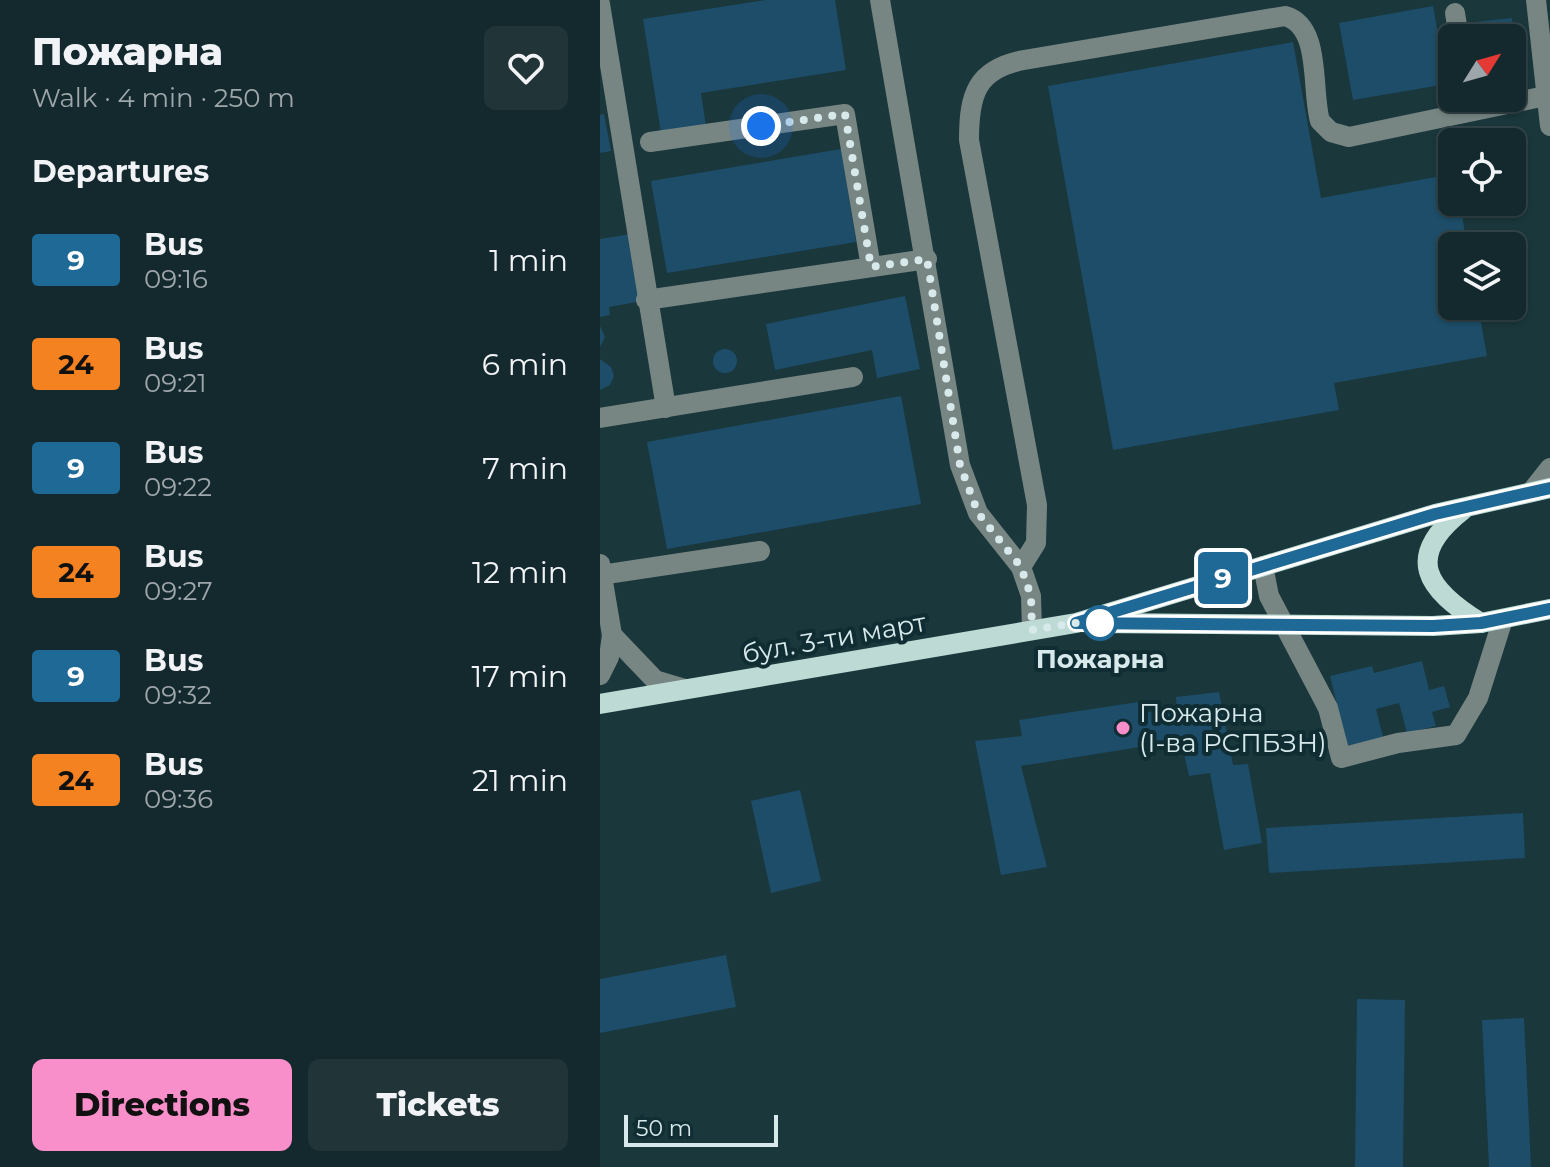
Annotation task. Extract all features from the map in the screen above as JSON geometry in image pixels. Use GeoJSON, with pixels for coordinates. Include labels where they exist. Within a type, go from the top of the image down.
{"type":"FeatureCollection","features":[{"type":"Feature","properties":{"kind":"main road","name":"бул. 3-ти март"},"geometry":{"type":"LineString","coordinates":[[600,704],[1076,623],[1469,505],[1540,490]]}},
{"type":"Feature","properties":{"kind":"main road"},"geometry":{"type":"LineString","coordinates":[[1469,505],[1432,539],[1427,555],[1432,581],[1442,595],[1481,623]]}},
{"type":"Feature","properties":{"kind":"main road","name":"бул. 3-ти март"},"geometry":{"type":"LineString","coordinates":[[1076,623],[1481,623],[1549,611]]}},
{"type":"Feature","properties":{"kind":"street"},"geometry":{"type":"LineString","coordinates":[[880,0],[964,478],[978,513],[1021,567],[1031,596],[1032,630]]}},
{"type":"Feature","properties":{"kind":"street"},"geometry":{"type":"LineString","coordinates":[[1536,0],[1549,95],[1550,126]]}},
{"type":"Feature","properties":{"kind":"street"},"geometry":{"type":"LineString","coordinates":[[600,4],[666,408]]}},
{"type":"Feature","properties":{"kind":"street"},"geometry":{"type":"LineString","coordinates":[[1455,13],[1457,24]]}},
{"type":"Feature","properties":{"kind":"street"},"geometry":{"type":"LineString","coordinates":[[1021,567],[1036,543],[1037,505],[969,140],[970,111],[982,79],[999,66],[1013,62],[1285,16],[1294,19],[1306,30],[1318,113],[1331,132],[1349,137],[1443,112]]}},
{"type":"Feature","properties":{"kind":"street"},"geometry":{"type":"LineString","coordinates":[[1526,98],[1549,95]]}},
{"type":"Feature","properties":{"kind":"street"},"geometry":{"type":"LineString","coordinates":[[650,142],[845,114],[871,267]]}},
{"type":"Feature","properties":{"kind":"street"},"geometry":{"type":"LineString","coordinates":[[646,300],[927,259]]}},
{"type":"Feature","properties":{"kind":"street"},"geometry":{"type":"LineString","coordinates":[[600,418],[853,377]]}},
{"type":"Feature","properties":{"kind":"street"},"geometry":{"type":"LineString","coordinates":[[1540,490],[1550,468]]}},
{"type":"Feature","properties":{"kind":"street"},"geometry":{"type":"LineString","coordinates":[[600,675],[609,657],[612,635],[601,571],[760,551]]}},
{"type":"Feature","properties":{"kind":"street"},"geometry":{"type":"LineString","coordinates":[[1263,566],[1269,596],[1328,708],[1341,758],[1398,743],[1456,735],[1478,698],[1503,619]]}},
{"type":"Feature","properties":{"kind":"street"},"geometry":{"type":"LineString","coordinates":[[612,635],[655,680],[685,689]]}},
{"type":"Feature","properties":{"kind":"building"},"geometry":{"type":"Polygon","coordinates":[[[766,0],[835,0],[846,70],[701,93],[706,126],[661,133],[643,19],[766,0]]]}},
{"type":"Feature","properties":{"kind":"building"},"geometry":{"type":"Polygon","coordinates":[[[1433,6],[1438,34],[1438,86],[1353,100],[1339,23],[1433,6]]]}},
{"type":"Feature","properties":{"kind":"building"},"geometry":{"type":"Polygon","coordinates":[[[1512,18],[1513,24],[1475,24],[1512,18]]]}},
{"type":"Feature","properties":{"kind":"building"},"geometry":{"type":"Polygon","coordinates":[[[1293,42],[1321,198],[1438,177],[1438,216],[1462,216],[1465,232],[1438,232],[1438,320],[1481,320],[1487,356],[1334,383],[1339,410],[1113,450],[1048,86],[1293,42]]]}},
{"type":"Feature","properties":{"kind":"building"},"geometry":{"type":"Polygon","coordinates":[[[604,114],[611,151],[600,153],[600,115],[604,114]]]}},
{"type":"Feature","properties":{"kind":"building"},"geometry":{"type":"Polygon","coordinates":[[[841,149],[856,242],[667,273],[651,181],[841,149]]]}},
{"type":"Feature","properties":{"kind":"building"},"geometry":{"type":"Polygon","coordinates":[[[631,234],[642,301],[609,307],[610,315],[600,317],[600,239],[631,234]]]}},
{"type":"Feature","properties":{"kind":"building"},"geometry":{"type":"Polygon","coordinates":[[[905,296],[920,369],[877,378],[872,350],[775,370],[766,324],[905,296]]]}},
{"type":"Feature","properties":{"kind":"building"},"geometry":{"type":"Polygon","coordinates":[[[600,326],[605,337],[600,347],[600,326]]]}},
{"type":"Feature","properties":{"kind":"building"},"geometry":{"type":"Polygon","coordinates":[[[725,349],[733,353],[737,361],[733,369],[725,373],[717,369],[713,361],[717,353],[725,349]]]}},
{"type":"Feature","properties":{"kind":"building"},"geometry":{"type":"Polygon","coordinates":[[[600,359],[611,367],[614,376],[610,385],[600,390],[600,359]]]}},
{"type":"Feature","properties":{"kind":"building"},"geometry":{"type":"Polygon","coordinates":[[[901,396],[921,504],[667,549],[647,442],[901,396]]]}},
{"type":"Feature","properties":{"kind":"building"},"geometry":{"type":"Polygon","coordinates":[[[1422,661],[1429,690],[1444,686],[1450,707],[1432,712],[1436,726],[1407,733],[1399,703],[1376,709],[1384,741],[1348,750],[1330,676],[1372,666],[1374,673],[1422,661]]]}},
{"type":"Feature","properties":{"kind":"building"},"geometry":{"type":"Polygon","coordinates":[[[1219,692],[1233,765],[1248,764],[1262,843],[1224,850],[1210,773],[1189,776],[1182,744],[1146,746],[1021,766],[1047,867],[1001,875],[975,741],[1022,736],[1019,720],[1138,702],[1140,713],[1177,710],[1176,697],[1219,692]]]}},
{"type":"Feature","properties":{"kind":"building"},"geometry":{"type":"Polygon","coordinates":[[[800,790],[821,881],[771,893],[751,801],[800,790]]]}},
{"type":"Feature","properties":{"kind":"building"},"geometry":{"type":"Polygon","coordinates":[[[1523,813],[1525,858],[1269,873],[1266,828],[1523,813]]]}},
{"type":"Feature","properties":{"kind":"building"},"geometry":{"type":"Polygon","coordinates":[[[726,955],[736,1007],[600,1033],[600,979],[726,955]]]}},
{"type":"Feature","properties":{"kind":"building"},"geometry":{"type":"Polygon","coordinates":[[[1357,999],[1405,1000],[1403,1167],[1355,1167],[1357,999]]]}},
{"type":"Feature","properties":{"kind":"building"},"geometry":{"type":"Polygon","coordinates":[[[1524,1018],[1531,1167],[1489,1167],[1482,1020],[1524,1018]]]}},
{"type":"Feature","properties":{"kind":"bus line","name":"9"},"geometry":{"type":"LineString","coordinates":[[1550,488],[1435,514],[1076,623],[1433,626],[1481,623],[1550,609]]}},
{"type":"Feature","properties":{"kind":"place","name":"Пожарна"},"geometry":{"type":"Point","coordinates":[1100,623]}},
{"type":"Feature","properties":{"kind":"place","name":"Пожарна (I-ва РСПБЗН)"},"geometry":{"type":"Point","coordinates":[1123,728]}},
{"type":"Feature","properties":{"kind":"route"},"geometry":{"type":"LineString","coordinates":[[761,126],[845,114],[871,267],[927,259],[960,465],[978,513],[1021,567],[1031,596],[1032,630],[1076,623],[1106,623],[1100,623]]}}]}
